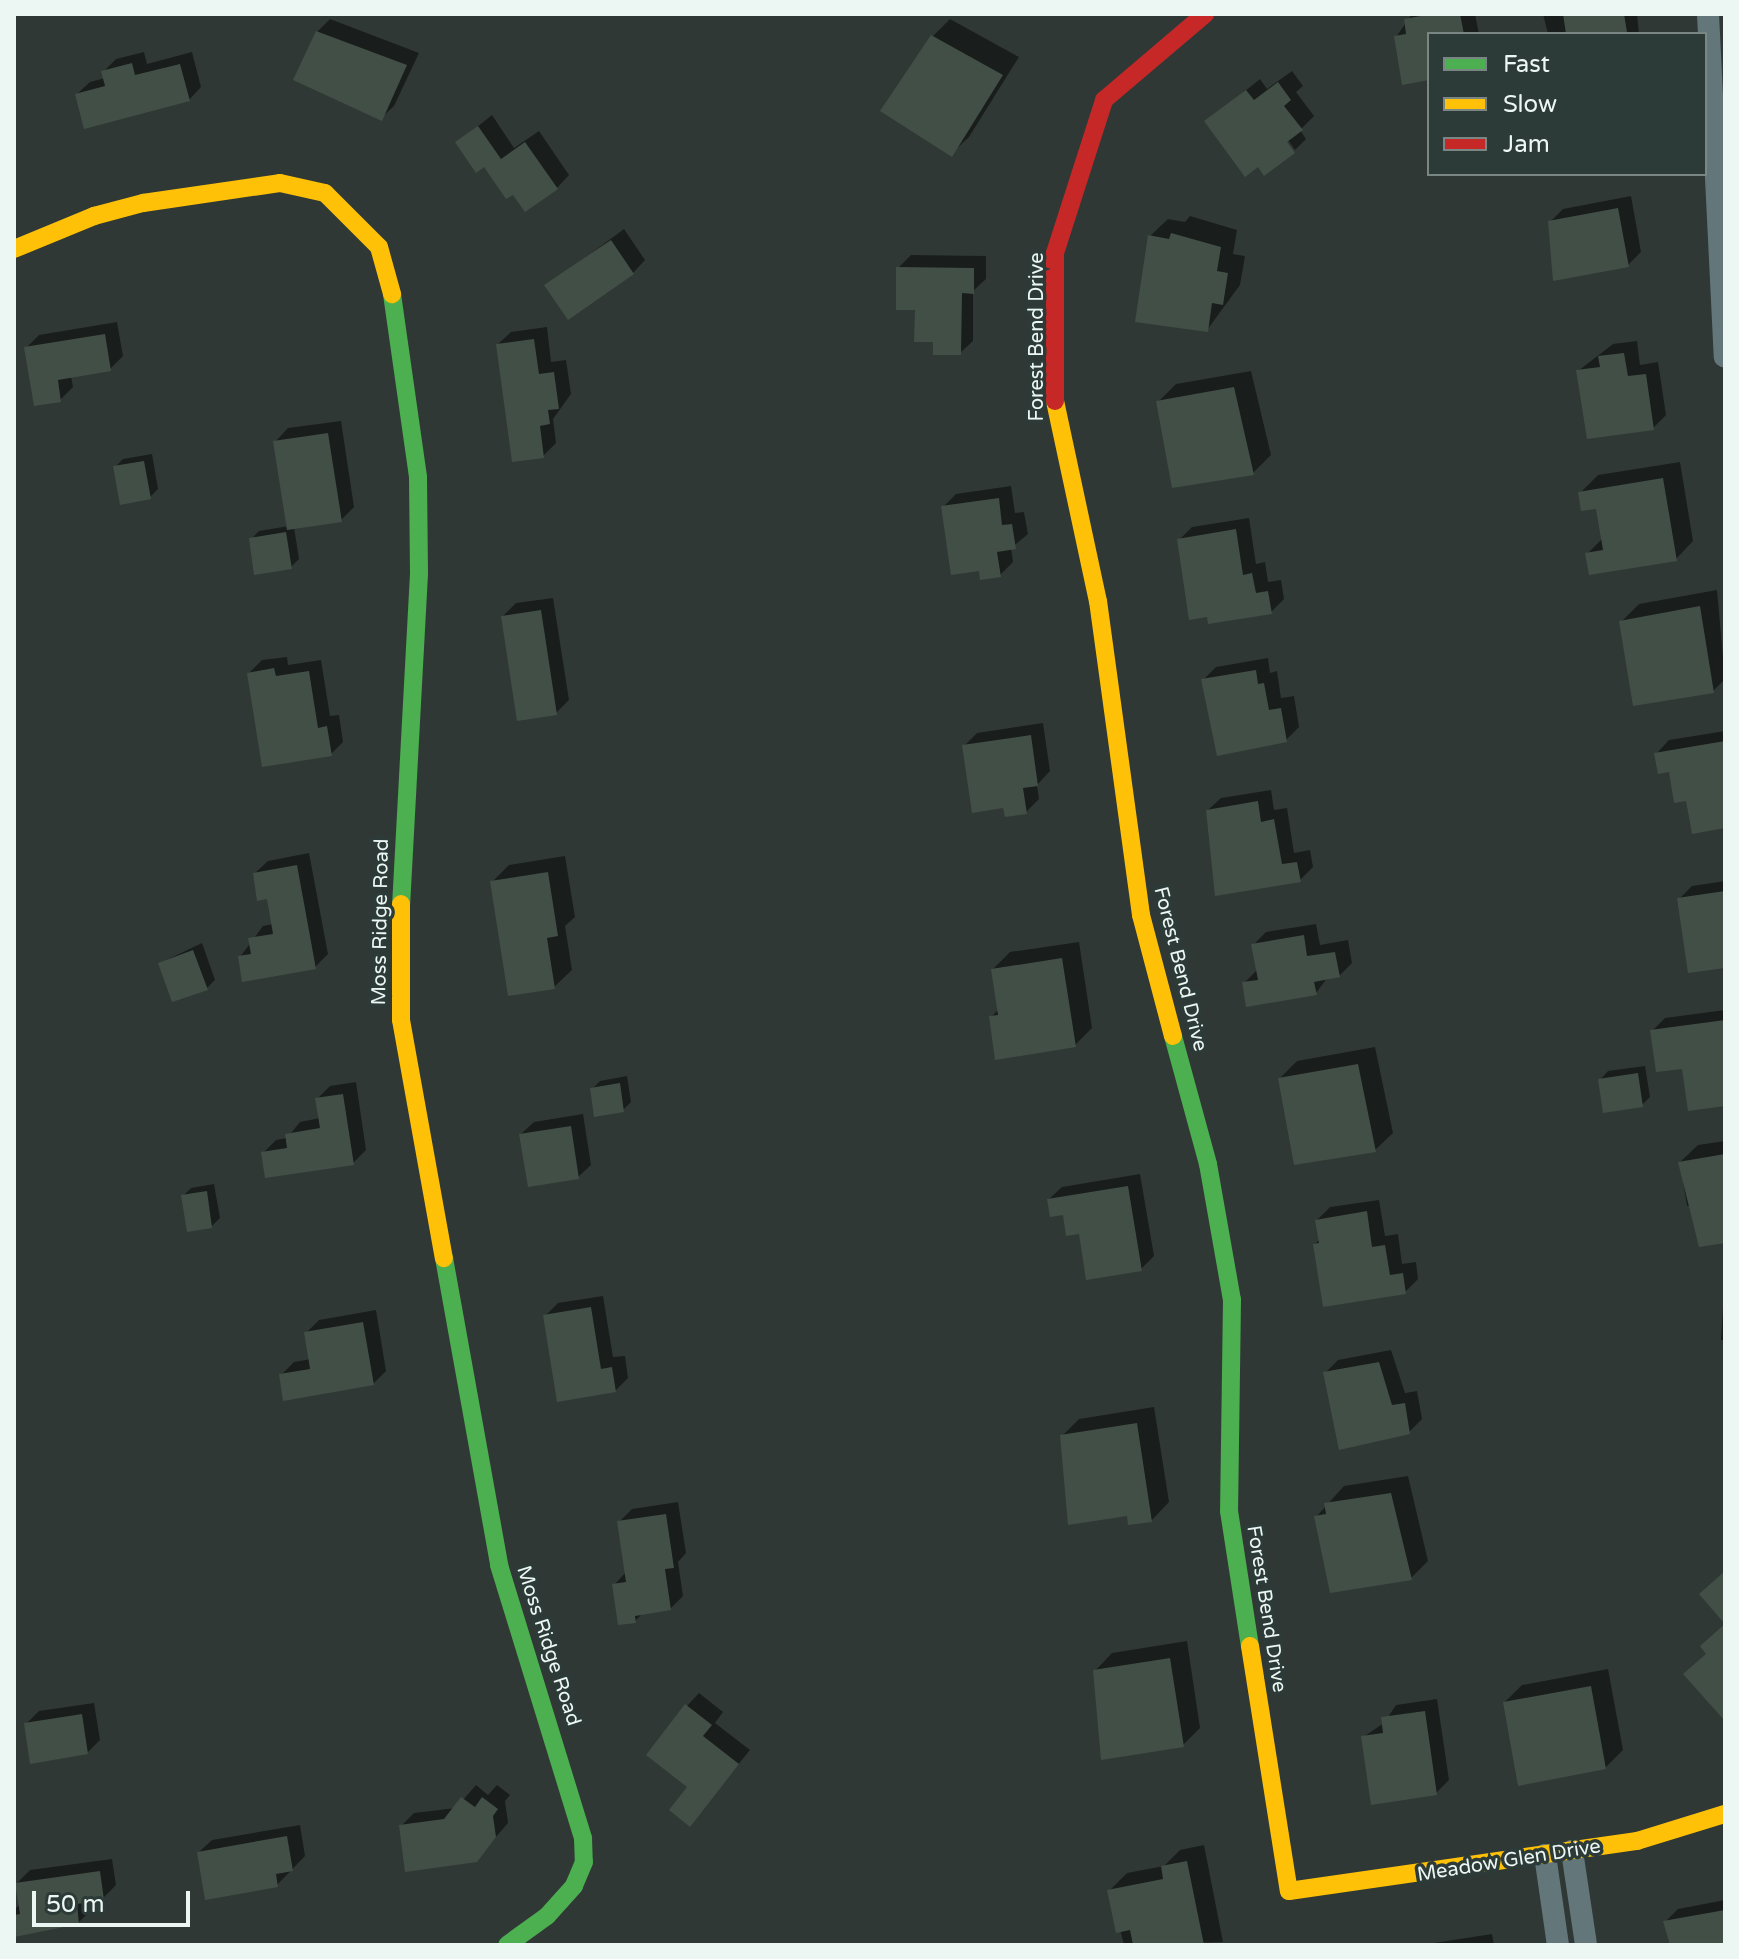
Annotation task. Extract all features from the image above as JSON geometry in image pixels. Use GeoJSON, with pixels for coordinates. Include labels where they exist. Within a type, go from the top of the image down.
{"type":"FeatureCollection","features":[{"type":"Feature","properties":{"kind":"street","name":"Forest Bend Drive"},"geometry":{"type":"LineString","coordinates":[[1205,14],[1186,25],[1104,100],[1055,253],[1055,418],[1098,601],[1141,915],[1208,1164],[1232,1300],[1229,1511],[1289,1891]]}},
{"type":"Feature","properties":{"kind":"street"},"geometry":{"type":"LineString","coordinates":[[1708,14],[1725,357]]}},
{"type":"Feature","properties":{"kind":"street","name":"Moss Ridge Road"},"geometry":{"type":"LineString","coordinates":[[14,249],[143,203],[241,185],[280,183],[325,193],[379,247],[390,276],[418,477],[419,574],[397,972],[401,1020],[499,1565],[583,1838],[584,1862],[574,1886],[547,1916],[507,1945]]}},
{"type":"Feature","properties":{"kind":"street","name":"Meadow Glen Drive"},"geometry":{"type":"LineString","coordinates":[[1289,1891],[1637,1841],[1725,1814]]}},
{"type":"Feature","properties":{"kind":"street"},"geometry":{"type":"LineString","coordinates":[[1572,1851],[1586,1945]]}},
{"type":"Feature","properties":{"kind":"street"},"geometry":{"type":"LineString","coordinates":[[1545,1855],[1558,1945]]}},
{"type":"Feature","properties":{"kind":"building"},"geometry":{"type":"Polygon","coordinates":[[[1432,14],[1460,14],[1464,32],[1427,32],[1427,80],[1402,85],[1394,36],[1406,34],[1404,19],[1432,14]]]}},
{"type":"Feature","properties":{"kind":"building"},"geometry":{"type":"Polygon","coordinates":[[[1563,14],[1624,14],[1627,32],[1566,32],[1563,14]]]}},
{"type":"Feature","properties":{"kind":"building"},"geometry":{"type":"Polygon","coordinates":[[[316,31],[407,65],[382,121],[293,80],[316,31]]]}},
{"type":"Feature","properties":{"kind":"building"},"geometry":{"type":"Polygon","coordinates":[[[931,35],[1003,75],[952,157],[880,111],[931,35]]]}},
{"type":"Feature","properties":{"kind":"building"},"geometry":{"type":"Polygon","coordinates":[[[132,63],[135,75],[180,64],[190,101],[84,129],[75,94],[105,86],[101,71],[132,63]]]}},
{"type":"Feature","properties":{"kind":"building"},"geometry":{"type":"Polygon","coordinates":[[[1278,82],[1291,100],[1284,106],[1303,130],[1287,142],[1295,153],[1264,176],[1258,167],[1245,177],[1204,121],[1246,90],[1254,100],[1278,82]]]}},
{"type":"Feature","properties":{"kind":"building"},"geometry":{"type":"Polygon","coordinates":[[[478,126],[501,159],[525,142],[558,189],[525,212],[513,195],[506,199],[484,167],[476,173],[455,142],[478,126]]]}},
{"type":"Feature","properties":{"kind":"building"},"geometry":{"type":"Polygon","coordinates":[[[1618,208],[1629,267],[1553,281],[1548,221],[1618,208]]]}},
{"type":"Feature","properties":{"kind":"building"},"geometry":{"type":"Polygon","coordinates":[[[1171,233],[1221,247],[1217,271],[1228,273],[1223,305],[1212,303],[1208,332],[1135,322],[1148,235],[1169,239],[1171,233]]]}},
{"type":"Feature","properties":{"kind":"building"},"geometry":{"type":"Polygon","coordinates":[[[611,240],[634,274],[568,320],[544,285],[611,240]]]}},
{"type":"Feature","properties":{"kind":"building"},"geometry":{"type":"Polygon","coordinates":[[[896,267],[974,268],[974,294],[962,293],[961,355],[933,355],[933,342],[914,342],[915,310],[896,310],[896,267]]]}},
{"type":"Feature","properties":{"kind":"building"},"geometry":{"type":"Polygon","coordinates":[[[105,334],[111,371],[58,380],[61,402],[34,406],[24,347],[105,334]]]}},
{"type":"Feature","properties":{"kind":"building"},"geometry":{"type":"Polygon","coordinates":[[[534,339],[539,374],[554,372],[559,409],[548,410],[550,424],[540,426],[544,458],[512,462],[496,344],[534,339]]]}},
{"type":"Feature","properties":{"kind":"building"},"geometry":{"type":"Polygon","coordinates":[[[1624,353],[1628,376],[1646,374],[1654,430],[1587,439],[1576,370],[1600,367],[1598,356],[1624,353]]]}},
{"type":"Feature","properties":{"kind":"building"},"geometry":{"type":"Polygon","coordinates":[[[1234,387],[1254,475],[1172,488],[1156,401],[1234,387]]]}},
{"type":"Feature","properties":{"kind":"building"},"geometry":{"type":"Polygon","coordinates":[[[328,433],[342,522],[287,530],[273,441],[328,433]]]}},
{"type":"Feature","properties":{"kind":"building"},"geometry":{"type":"Polygon","coordinates":[[[144,461],[151,499],[120,505],[113,466],[144,461]]]}},
{"type":"Feature","properties":{"kind":"building"},"geometry":{"type":"Polygon","coordinates":[[[1663,478],[1677,561],[1589,575],[1585,553],[1603,550],[1596,509],[1581,511],[1578,492],[1663,478]]]}},
{"type":"Feature","properties":{"kind":"building"},"geometry":{"type":"Polygon","coordinates":[[[999,498],[1002,525],[1012,524],[1016,549],[997,552],[1001,577],[980,580],[979,571],[951,575],[941,506],[999,498]]]}},
{"type":"Feature","properties":{"kind":"building"},"geometry":{"type":"Polygon","coordinates":[[[1236,529],[1243,575],[1252,573],[1256,593],[1268,591],[1272,614],[1208,624],[1207,617],[1189,620],[1177,539],[1236,529]]]}},
{"type":"Feature","properties":{"kind":"building"},"geometry":{"type":"Polygon","coordinates":[[[286,532],[292,569],[254,575],[249,538],[286,532]]]}},
{"type":"Feature","properties":{"kind":"building"},"geometry":{"type":"Polygon","coordinates":[[[1700,606],[1714,693],[1633,706],[1619,621],[1700,606]]]}},
{"type":"Feature","properties":{"kind":"building"},"geometry":{"type":"Polygon","coordinates":[[[541,610],[557,715],[517,721],[501,616],[541,610]]]}},
{"type":"Feature","properties":{"kind":"building"},"geometry":{"type":"Polygon","coordinates":[[[274,668],[276,676],[309,671],[318,728],[327,726],[332,756],[262,767],[247,673],[274,668]]]}},
{"type":"Feature","properties":{"kind":"building"},"geometry":{"type":"Polygon","coordinates":[[[1256,670],[1258,684],[1264,683],[1269,710],[1281,708],[1287,742],[1217,756],[1201,679],[1256,670]]]}},
{"type":"Feature","properties":{"kind":"building"},"geometry":{"type":"Polygon","coordinates":[[[1031,735],[1038,786],[1023,788],[1027,814],[1005,817],[1003,808],[972,813],[962,745],[1031,735]]]}},
{"type":"Feature","properties":{"kind":"building"},"geometry":{"type":"Polygon","coordinates":[[[1725,741],[1725,828],[1692,834],[1686,801],[1674,803],[1669,772],[1658,774],[1654,753],[1725,741]]]}},
{"type":"Feature","properties":{"kind":"building"},"geometry":{"type":"Polygon","coordinates":[[[1258,801],[1261,822],[1274,819],[1282,864],[1297,862],[1301,882],[1215,896],[1206,810],[1258,801]]]}},
{"type":"Feature","properties":{"kind":"building"},"geometry":{"type":"Polygon","coordinates":[[[297,865],[316,969],[242,982],[238,956],[251,954],[248,938],[273,934],[267,899],[257,901],[253,873],[297,865]]]}},
{"type":"Feature","properties":{"kind":"building"},"geometry":{"type":"Polygon","coordinates":[[[548,872],[558,936],[547,938],[555,989],[508,996],[490,881],[548,872]]]}},
{"type":"Feature","properties":{"kind":"building"},"geometry":{"type":"Polygon","coordinates":[[[1725,891],[1725,968],[1688,973],[1677,898],[1725,891]]]}},
{"type":"Feature","properties":{"kind":"building"},"geometry":{"type":"Polygon","coordinates":[[[1304,935],[1307,956],[1335,952],[1340,977],[1314,982],[1317,995],[1246,1007],[1242,982],[1258,980],[1251,944],[1304,935]]]}},
{"type":"Feature","properties":{"kind":"building"},"geometry":{"type":"Polygon","coordinates":[[[193,950],[208,990],[172,1002],[158,963],[193,950]]]}},
{"type":"Feature","properties":{"kind":"building"},"geometry":{"type":"Polygon","coordinates":[[[1062,958],[1076,1047],[995,1060],[989,1016],[998,1015],[991,969],[1062,958]]]}},
{"type":"Feature","properties":{"kind":"building"},"geometry":{"type":"Polygon","coordinates":[[[1725,1020],[1725,1106],[1688,1111],[1682,1069],[1656,1072],[1650,1030],[1725,1020]]]}},
{"type":"Feature","properties":{"kind":"building"},"geometry":{"type":"Polygon","coordinates":[[[1358,1064],[1376,1152],[1294,1165],[1278,1078],[1358,1064]]]}},
{"type":"Feature","properties":{"kind":"building"},"geometry":{"type":"Polygon","coordinates":[[[1638,1073],[1643,1107],[1603,1113],[1598,1079],[1638,1073]]]}},
{"type":"Feature","properties":{"kind":"building"},"geometry":{"type":"Polygon","coordinates":[[[620,1083],[624,1112],[594,1117],[590,1088],[620,1083]]]}},
{"type":"Feature","properties":{"kind":"building"},"geometry":{"type":"Polygon","coordinates":[[[343,1094],[354,1165],[265,1178],[261,1152],[287,1148],[285,1134],[320,1128],[315,1098],[343,1094]]]}},
{"type":"Feature","properties":{"kind":"building"},"geometry":{"type":"Polygon","coordinates":[[[571,1126],[579,1179],[528,1187],[519,1134],[571,1126]]]}},
{"type":"Feature","properties":{"kind":"building"},"geometry":{"type":"Polygon","coordinates":[[[1725,1154],[1725,1243],[1699,1247],[1678,1162],[1725,1154]]]}},
{"type":"Feature","properties":{"kind":"building"},"geometry":{"type":"Polygon","coordinates":[[[1128,1186],[1142,1271],[1086,1280],[1079,1234],[1066,1236],[1063,1215],[1050,1217],[1047,1199],[1128,1186]]]}},
{"type":"Feature","properties":{"kind":"building"},"geometry":{"type":"Polygon","coordinates":[[[207,1191],[212,1228],[187,1232],[181,1195],[207,1191]]]}},
{"type":"Feature","properties":{"kind":"building"},"geometry":{"type":"Polygon","coordinates":[[[1367,1211],[1372,1247],[1385,1245],[1390,1275],[1403,1273],[1406,1294],[1323,1307],[1313,1244],[1319,1243],[1315,1220],[1367,1211]]]}},
{"type":"Feature","properties":{"kind":"building"},"geometry":{"type":"Polygon","coordinates":[[[591,1307],[601,1369],[612,1367],[616,1392],[557,1402],[543,1315],[591,1307]]]}},
{"type":"Feature","properties":{"kind":"building"},"geometry":{"type":"Polygon","coordinates":[[[363,1322],[374,1385],[283,1401],[279,1374],[310,1369],[304,1332],[363,1322]]]}},
{"type":"Feature","properties":{"kind":"building"},"geometry":{"type":"Polygon","coordinates":[[[1379,1362],[1392,1405],[1405,1403],[1410,1434],[1339,1450],[1323,1372],[1379,1362]]]}},
{"type":"Feature","properties":{"kind":"building"},"geometry":{"type":"Polygon","coordinates":[[[1137,1423],[1152,1522],[1128,1525],[1127,1516],[1068,1525],[1060,1435],[1137,1423]]]}},
{"type":"Feature","properties":{"kind":"building"},"geometry":{"type":"Polygon","coordinates":[[[1391,1493],[1412,1580],[1330,1593],[1314,1516],[1326,1514],[1324,1503],[1391,1493]]]}},
{"type":"Feature","properties":{"kind":"building"},"geometry":{"type":"Polygon","coordinates":[[[666,1514],[674,1568],[665,1569],[671,1610],[635,1616],[636,1623],[618,1625],[612,1584],[626,1582],[617,1521],[666,1514]]]}},
{"type":"Feature","properties":{"kind":"building"},"geometry":{"type":"Polygon","coordinates":[[[1725,1571],[1725,1624],[1699,1594],[1725,1571]]]}},
{"type":"Feature","properties":{"kind":"building"},"geometry":{"type":"Polygon","coordinates":[[[1725,1624],[1725,1721],[1683,1674],[1706,1654],[1700,1646],[1725,1624]]]}},
{"type":"Feature","properties":{"kind":"building"},"geometry":{"type":"Polygon","coordinates":[[[1170,1658],[1184,1747],[1101,1760],[1093,1670],[1170,1658]]]}},
{"type":"Feature","properties":{"kind":"building"},"geometry":{"type":"Polygon","coordinates":[[[1591,1686],[1606,1769],[1518,1786],[1503,1702],[1591,1686]]]}},
{"type":"Feature","properties":{"kind":"building"},"geometry":{"type":"Polygon","coordinates":[[[685,1704],[712,1725],[703,1736],[739,1764],[690,1827],[669,1810],[687,1787],[646,1755],[685,1704]]]}},
{"type":"Feature","properties":{"kind":"building"},"geometry":{"type":"Polygon","coordinates":[[[1425,1711],[1437,1795],[1371,1805],[1361,1736],[1383,1733],[1381,1717],[1425,1711]]]}},
{"type":"Feature","properties":{"kind":"building"},"geometry":{"type":"Polygon","coordinates":[[[82,1714],[88,1754],[30,1764],[24,1723],[82,1714]]]}},
{"type":"Feature","properties":{"kind":"building"},"geometry":{"type":"Polygon","coordinates":[[[461,1797],[475,1807],[482,1797],[498,1809],[493,1816],[496,1837],[477,1862],[405,1872],[399,1825],[444,1819],[461,1797]]]}},
{"type":"Feature","properties":{"kind":"building"},"geometry":{"type":"Polygon","coordinates":[[[287,1836],[293,1871],[276,1874],[278,1887],[205,1900],[197,1852],[287,1836]]]}},
{"type":"Feature","properties":{"kind":"building"},"geometry":{"type":"Polygon","coordinates":[[[1187,1861],[1204,1945],[1133,1945],[1130,1930],[1116,1933],[1107,1890],[1163,1879],[1161,1866],[1187,1861]]]}},
{"type":"Feature","properties":{"kind":"building"},"geometry":{"type":"Polygon","coordinates":[[[100,1871],[104,1900],[77,1904],[79,1924],[14,1937],[14,1915],[20,1914],[15,1883],[100,1871]]]}},
{"type":"Feature","properties":{"kind":"building"},"geometry":{"type":"Polygon","coordinates":[[[1725,1910],[1723,1945],[1670,1945],[1663,1921],[1725,1910]]]}},
{"type":"Feature","properties":{"kind":"traffic: fast"},"geometry":{"type":"LineString","coordinates":[[392,294],[418,477],[419,574],[401,904]]}},
{"type":"Feature","properties":{"kind":"traffic: fast"},"geometry":{"type":"LineString","coordinates":[[1173,1036],[1208,1164],[1232,1300],[1229,1511],[1250,1646]]}},
{"type":"Feature","properties":{"kind":"traffic: fast"},"geometry":{"type":"LineString","coordinates":[[444,1258],[499,1565],[583,1838],[584,1862],[574,1886],[547,1916],[507,1945]]}},
{"type":"Feature","properties":{"kind":"traffic: slow"},"geometry":{"type":"LineString","coordinates":[[14,249],[94,216],[143,203],[280,183],[325,193],[379,247],[392,294]]}},
{"type":"Feature","properties":{"kind":"traffic: slow"},"geometry":{"type":"LineString","coordinates":[[1055,401],[1098,601],[1141,915],[1173,1036]]}},
{"type":"Feature","properties":{"kind":"traffic: slow"},"geometry":{"type":"LineString","coordinates":[[401,904],[401,1020],[444,1258]]}},
{"type":"Feature","properties":{"kind":"traffic: slow"},"geometry":{"type":"LineString","coordinates":[[1250,1646],[1289,1891],[1637,1841],[1725,1814]]}},
{"type":"Feature","properties":{"kind":"traffic: jam"},"geometry":{"type":"LineString","coordinates":[[1055,401],[1055,253],[1104,100],[1205,14]]}}]}
